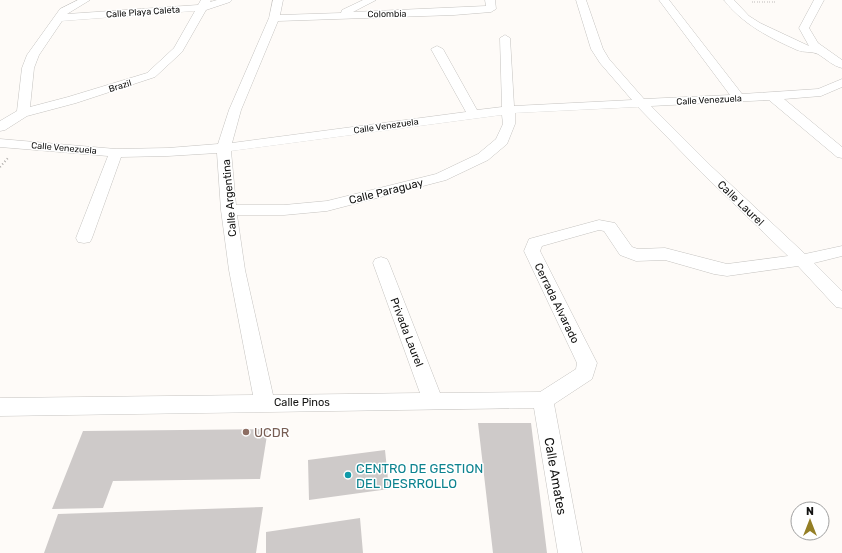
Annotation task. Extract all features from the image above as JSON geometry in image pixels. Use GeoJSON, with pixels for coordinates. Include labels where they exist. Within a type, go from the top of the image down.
{"type":"FeatureCollection","features":[{"type":"Feature","properties":{"kind":"street"},"geometry":{"type":"LineString","coordinates":[[23,113],[28,68],[33,55],[64,11],[85,0]]}},
{"type":"Feature","properties":{"kind":"street","name":"Calle Playa Caleta"},"geometry":{"type":"LineString","coordinates":[[58,18],[203,4],[227,0]]}},
{"type":"Feature","properties":{"kind":"street","name":"Calle Argentina"},"geometry":{"type":"LineString","coordinates":[[265,403],[237,270],[228,210],[224,148],[235,110],[274,18],[278,0]]}},
{"type":"Feature","properties":{"kind":"street"},"geometry":{"type":"LineString","coordinates":[[338,15],[371,0]]}},
{"type":"Feature","properties":{"kind":"street","name":"Colombia"},"geometry":{"type":"LineString","coordinates":[[274,18],[454,12],[491,9],[490,0]]}},
{"type":"Feature","properties":{"kind":"street","name":"Calle Laurel"},"geometry":{"type":"LineString","coordinates":[[581,0],[596,49],[604,61],[641,103],[707,170],[802,260],[842,302]]}},
{"type":"Feature","properties":{"kind":"street"},"geometry":{"type":"LineString","coordinates":[[664,0],[739,98]]}},
{"type":"Feature","properties":{"kind":"street"},"geometry":{"type":"LineString","coordinates":[[729,0],[745,18],[802,48],[825,54],[842,54]]}},
{"type":"Feature","properties":{"kind":"street"},"geometry":{"type":"LineString","coordinates":[[819,0],[804,28],[806,37],[825,54],[842,66]]}},
{"type":"Feature","properties":{"kind":"street","name":"Brazil"},"geometry":{"type":"LineString","coordinates":[[0,127],[23,113],[72,100],[151,75],[178,50],[203,4]]}},
{"type":"Feature","properties":{"kind":"street"},"geometry":{"type":"LineString","coordinates":[[505,38],[509,110]]}},
{"type":"Feature","properties":{"kind":"street"},"geometry":{"type":"LineString","coordinates":[[436,49],[473,114]]}},
{"type":"Feature","properties":{"kind":"street","name":"Calle Venezuela"},"geometry":{"type":"LineString","coordinates":[[0,143],[116,153],[168,152],[224,148],[509,110],[773,97],[822,92],[842,83]]}},
{"type":"Feature","properties":{"kind":"street"},"geometry":{"type":"LineString","coordinates":[[773,97],[842,154]]}},
{"type":"Feature","properties":{"kind":"street","name":"Calle Paraguay"},"geometry":{"type":"LineString","coordinates":[[228,210],[284,210],[327,206],[441,177],[482,157],[502,141],[509,124],[509,110]]}},
{"type":"Feature","properties":{"kind":"street"},"geometry":{"type":"LineString","coordinates":[[84,238],[116,153]]}},
{"type":"Feature","properties":{"kind":"street","name":"Cerrada Alvarado"},"geometry":{"type":"LineString","coordinates":[[543,400],[585,373],[587,363],[532,251],[535,243],[599,225],[609,227],[626,251],[636,255],[665,254],[714,268],[727,270],[802,260]]}},
{"type":"Feature","properties":{"kind":"street"},"geometry":{"type":"LineString","coordinates":[[802,260],[842,251]]}},
{"type":"Feature","properties":{"kind":"street","name":"Privada Laurel"},"geometry":{"type":"LineString","coordinates":[[381,263],[433,401]]}},
{"type":"Feature","properties":{"kind":"street","name":"Calle Pinos"},"geometry":{"type":"LineString","coordinates":[[0,407],[543,400]]}},
{"type":"Feature","properties":{"kind":"street","name":"Calle Amates"},"geometry":{"type":"LineString","coordinates":[[543,400],[570,553]]}},
{"type":"Feature","properties":{"kind":"building"},"geometry":{"type":"Polygon","coordinates":[[[478,423],[531,423],[547,553],[493,553],[478,423]]]}},
{"type":"Feature","properties":{"kind":"building"},"geometry":{"type":"Polygon","coordinates":[[[268,429],[260,479],[113,481],[103,508],[52,509],[83,431],[268,429]]]}},
{"type":"Feature","properties":{"kind":"building","name":"CENTRO DE GESTION DEL DESRROLLO"},"geometry":{"type":"Polygon","coordinates":[[[385,450],[389,489],[309,500],[308,460],[385,450]]]}},
{"type":"Feature","properties":{"kind":"building"},"geometry":{"type":"Polygon","coordinates":[[[263,507],[256,553],[44,553],[58,514],[263,507]]]}},
{"type":"Feature","properties":{"kind":"building"},"geometry":{"type":"Polygon","coordinates":[[[360,518],[363,553],[266,553],[266,532],[360,518]]]}},
{"type":"Feature","properties":{"kind":"place","name":"UCDR"},"geometry":{"type":"Point","coordinates":[246,432]}},
{"type":"Feature","properties":{"kind":"place","name":"CENTRO DE GESTION DEL DESRROLLO"},"geometry":{"type":"Point","coordinates":[348,475]}}]}
